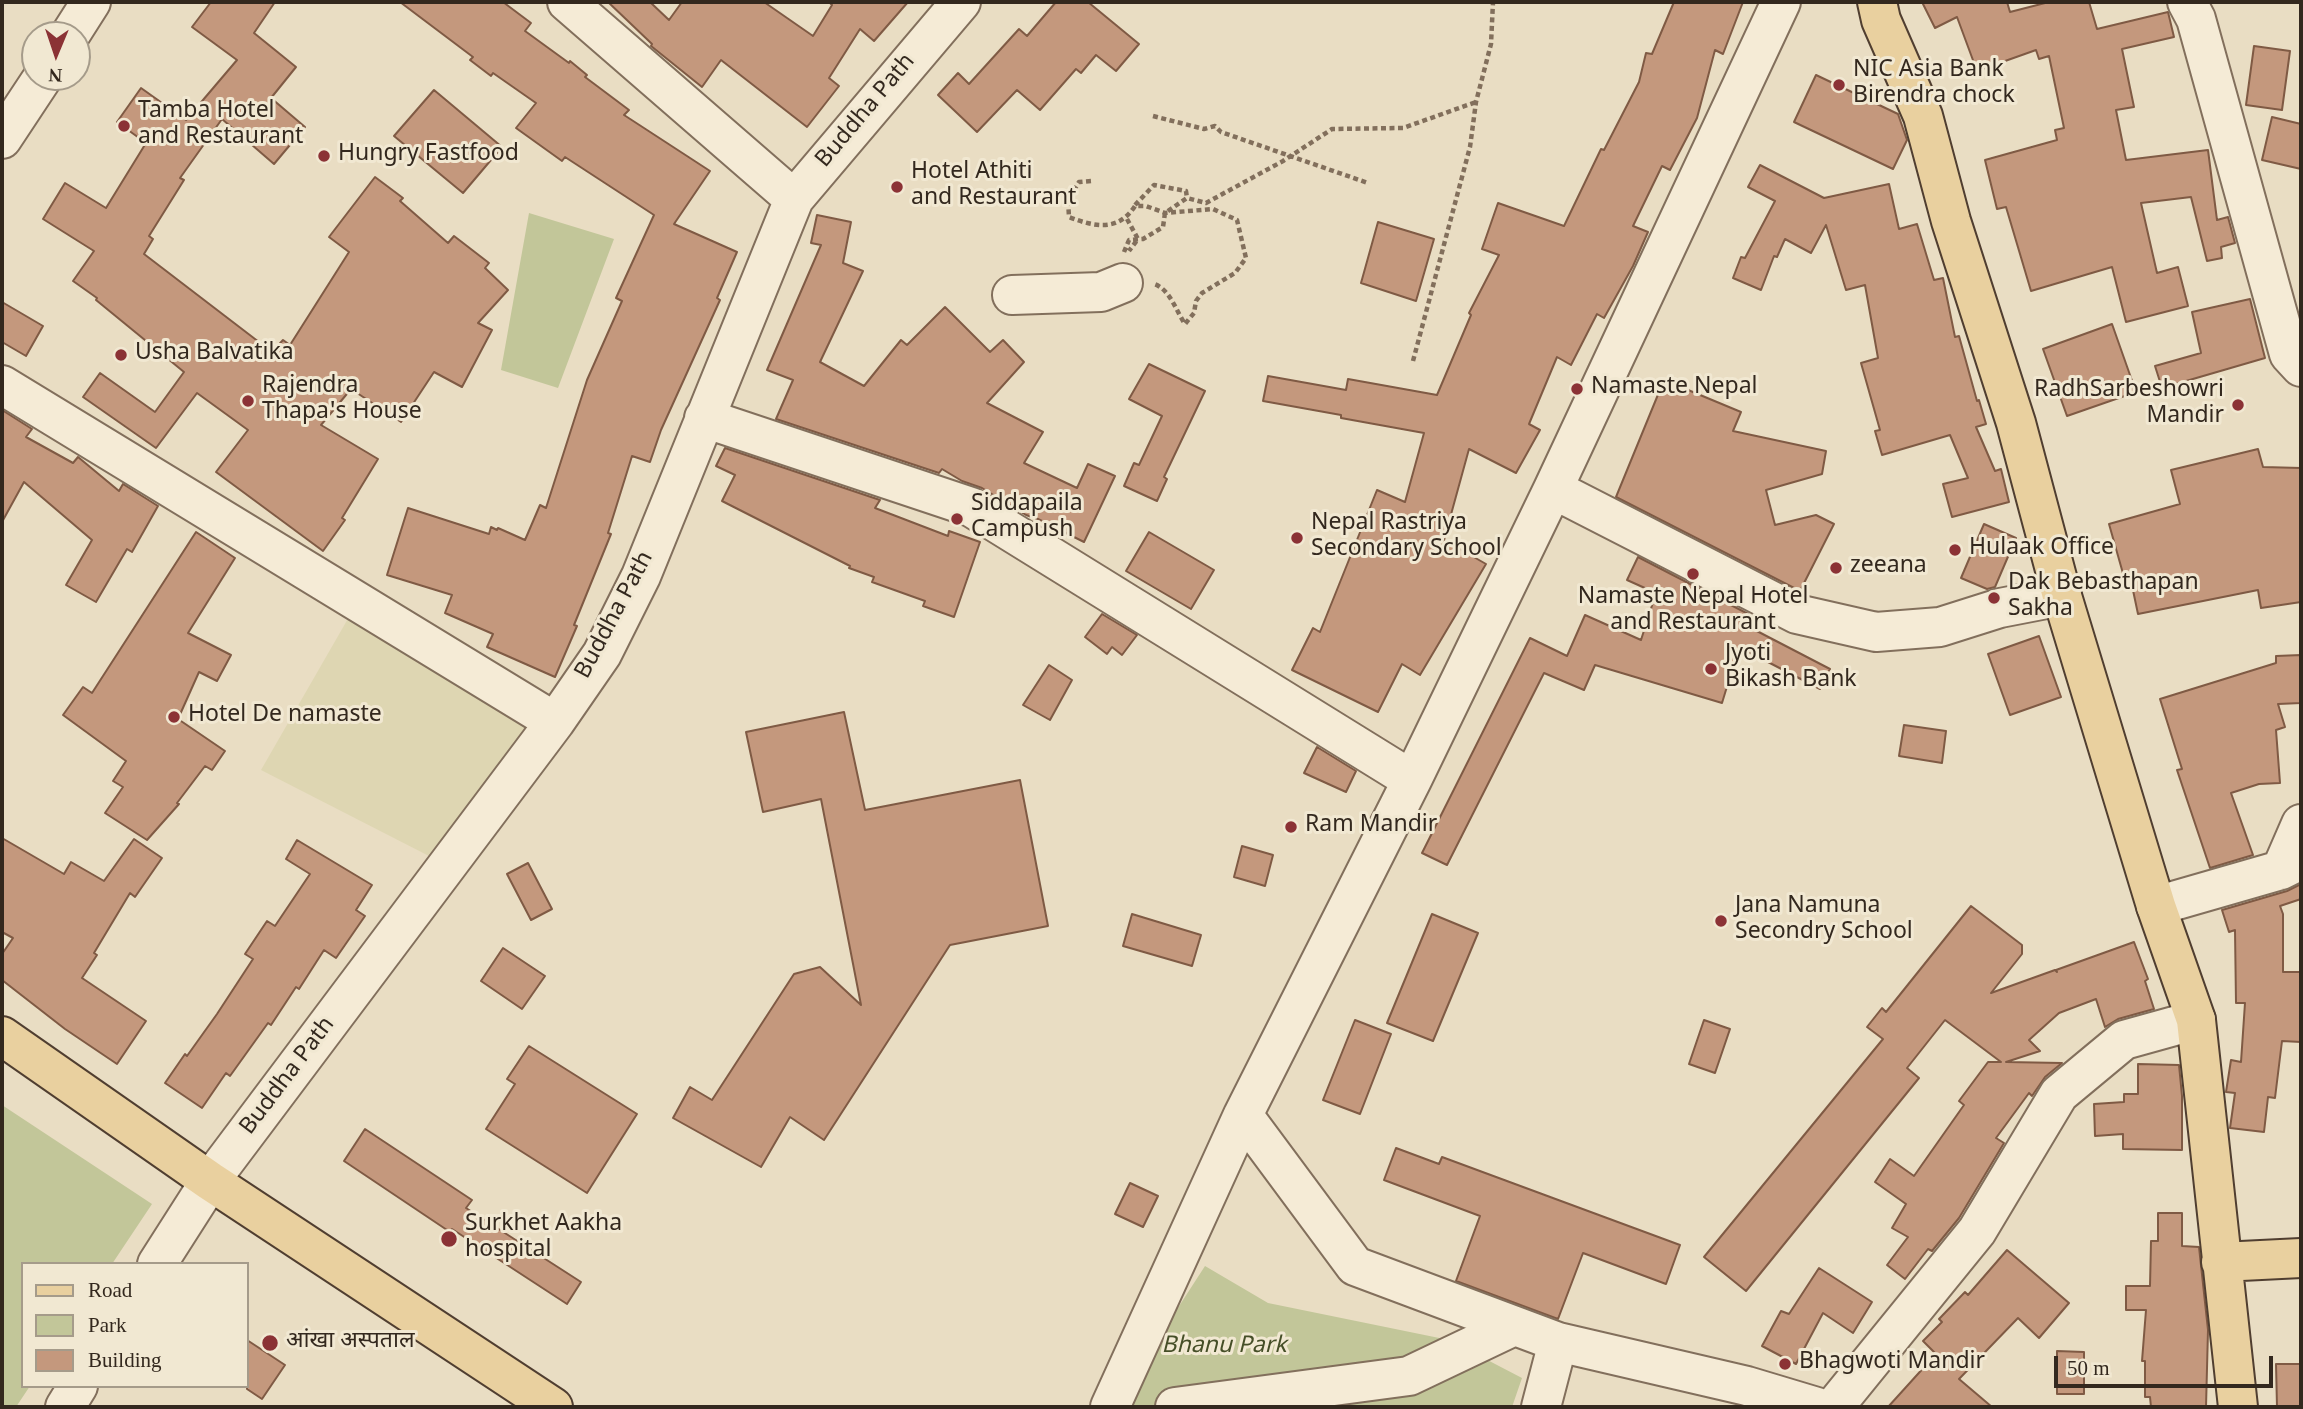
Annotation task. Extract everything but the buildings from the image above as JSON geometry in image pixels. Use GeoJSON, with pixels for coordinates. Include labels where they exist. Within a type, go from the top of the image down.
{"type":"FeatureCollection","features":[{"type":"Feature","properties":{"kind":"main road"},"geometry":{"type":"LineString","coordinates":[[1877,2],[1881,20],[1923,116],[1951,221],[2016,423],[2062,596],[2156,906],[2196,1020],[2238,1407]]}},
{"type":"Feature","properties":{"kind":"main road"},"geometry":{"type":"LineString","coordinates":[[2,1036],[210,1181],[552,1407]]}},
{"type":"Feature","properties":{"kind":"main road"},"geometry":{"type":"LineString","coordinates":[[2221,1262],[2286,1261],[2301,1258]]}},
{"type":"Feature","properties":{"kind":"street"},"geometry":{"type":"LineString","coordinates":[[78,21],[90,2]]}},
{"type":"Feature","properties":{"kind":"street"},"geometry":{"type":"LineString","coordinates":[[567,2],[794,199]]}},
{"type":"Feature","properties":{"kind":"street","name":"Buddha Path"},"geometry":{"type":"LineString","coordinates":[[158,1262],[210,1181],[555,722],[602,654],[641,576],[794,199],[961,2]]}},
{"type":"Feature","properties":{"kind":"street"},"geometry":{"type":"LineString","coordinates":[[1110,1407],[1243,1115],[1412,780],[1553,489],[1781,2]]}},
{"type":"Feature","properties":{"kind":"street"},"geometry":{"type":"LineString","coordinates":[[2187,2],[2196,19],[2297,356]]}},
{"type":"Feature","properties":{"kind":"street"},"geometry":{"type":"LineString","coordinates":[[2,139],[24,91]]}},
{"type":"Feature","properties":{"kind":"street"},"geometry":{"type":"LineString","coordinates":[[1012,295],[1101,292],[1123,284]]}},
{"type":"Feature","properties":{"kind":"street"},"geometry":{"type":"LineString","coordinates":[[2,385],[555,722]]}},
{"type":"Feature","properties":{"kind":"street"},"geometry":{"type":"LineString","coordinates":[[704,418],[971,507],[1412,780]]}},
{"type":"Feature","properties":{"kind":"street"},"geometry":{"type":"LineString","coordinates":[[1553,489],[1797,614],[1876,632],[1940,627],[2000,608],[2062,596]]}},
{"type":"Feature","properties":{"kind":"street"},"geometry":{"type":"LineString","coordinates":[[2156,906],[2291,865],[2301,824]]}},
{"type":"Feature","properties":{"kind":"street"},"geometry":{"type":"LineString","coordinates":[[1834,1407],[1977,1231],[2059,1094],[2124,1040],[2196,1020]]}},
{"type":"Feature","properties":{"kind":"street"},"geometry":{"type":"LineString","coordinates":[[1243,1115],[1355,1266],[1558,1342],[1747,1386],[1817,1407]]}},
{"type":"Feature","properties":{"kind":"street"},"geometry":{"type":"LineString","coordinates":[[1175,1407],[1409,1376],[1514,1326]]}},
{"type":"Feature","properties":{"kind":"street"},"geometry":{"type":"LineString","coordinates":[[1541,1407],[1558,1342]]}},
{"type":"Feature","properties":{"kind":"street"},"geometry":{"type":"LineString","coordinates":[[65,1407],[77,1388]]}},
{"type":"Feature","properties":{"kind":"path"},"geometry":{"type":"LineString","coordinates":[[1413,362],[1469,147],[1476,102],[1491,44],[1493,2]]}},
{"type":"Feature","properties":{"kind":"path"},"geometry":{"type":"LineString","coordinates":[[1123,284],[1121,262],[1129,240],[1143,239],[1163,227],[1165,213],[1187,198],[1206,203],[1291,156],[1332,129],[1402,128],[1476,102]]}},
{"type":"Feature","properties":{"kind":"path"},"geometry":{"type":"LineString","coordinates":[[1153,116],[1204,129],[1215,126],[1221,132],[1368,183]]}},
{"type":"Feature","properties":{"kind":"path"},"geometry":{"type":"LineString","coordinates":[[1091,181],[1079,183],[1068,200],[1069,217],[1102,226],[1127,219],[1154,185],[1186,191],[1187,198]]}},
{"type":"Feature","properties":{"kind":"path"},"geometry":{"type":"LineString","coordinates":[[1135,206],[1146,206],[1165,213],[1213,209],[1237,219],[1246,258],[1235,273],[1202,293],[1196,301],[1194,313],[1185,324]]}},
{"type":"Feature","properties":{"kind":"shaded area"},"geometry":{"type":"Polygon","coordinates":[[[353,610],[536,720],[431,857],[261,770],[353,610]]]}},
{"type":"Feature","properties":{"kind":"green space"},"geometry":{"type":"Polygon","coordinates":[[[529,213],[614,239],[558,388],[501,370],[529,213]]]}},
{"type":"Feature","properties":{"kind":"green space"},"geometry":{"type":"Polygon","coordinates":[[[2,1105],[152,1204],[113,1262],[21,1262],[21,1388],[29,1388],[16,1407],[2,1407],[2,1105]]]}},
{"type":"Feature","properties":{"kind":"green space","name":"Bhanu Park"},"geometry":{"type":"Polygon","coordinates":[[[1205,1266],[1268,1303],[1449,1340],[1522,1378],[1512,1407],[1127,1407],[1139,1368],[1205,1266]]]}},
{"type":"Feature","properties":{"kind":"place","name":"NIC Asia Bank Birendra chock"},"geometry":{"type":"Point","coordinates":[1839,85]}},
{"type":"Feature","properties":{"kind":"place","name":"Tamba Hotel and Restaurant"},"geometry":{"type":"Point","coordinates":[124,126]}},
{"type":"Feature","properties":{"kind":"place","name":"Hungry Fastfood"},"geometry":{"type":"Point","coordinates":[324,156]}},
{"type":"Feature","properties":{"kind":"place","name":"Hotel Athiti and Restaurant"},"geometry":{"type":"Point","coordinates":[897,187]}},
{"type":"Feature","properties":{"kind":"place","name":"Usha Balvatika"},"geometry":{"type":"Point","coordinates":[121,355]}},
{"type":"Feature","properties":{"kind":"place","name":"Namaste Nepal"},"geometry":{"type":"Point","coordinates":[1577,389]}},
{"type":"Feature","properties":{"kind":"place","name":"Rajendra Thapa's House"},"geometry":{"type":"Point","coordinates":[248,401]}},
{"type":"Feature","properties":{"kind":"place","name":"RadhSarbeshowri Mandir"},"geometry":{"type":"Point","coordinates":[2238,405]}},
{"type":"Feature","properties":{"kind":"place","name":"Siddapaila Campush"},"geometry":{"type":"Point","coordinates":[957,519]}},
{"type":"Feature","properties":{"kind":"place","name":"Nepal Rastriya Secondary School"},"geometry":{"type":"Point","coordinates":[1297,538]}},
{"type":"Feature","properties":{"kind":"place","name":"Hulaak Office"},"geometry":{"type":"Point","coordinates":[1955,550]}},
{"type":"Feature","properties":{"kind":"place","name":"zeeana"},"geometry":{"type":"Point","coordinates":[1836,568]}},
{"type":"Feature","properties":{"kind":"place","name":"Namaste Nepal Hotel and Restaurant"},"geometry":{"type":"Point","coordinates":[1693,574]}},
{"type":"Feature","properties":{"kind":"place","name":"Dak Bebasthapan Sakha"},"geometry":{"type":"Point","coordinates":[1994,598]}},
{"type":"Feature","properties":{"kind":"place","name":"Jyoti Bikash Bank"},"geometry":{"type":"Point","coordinates":[1711,669]}},
{"type":"Feature","properties":{"kind":"place","name":"Hotel De namaste"},"geometry":{"type":"Point","coordinates":[174,717]}},
{"type":"Feature","properties":{"kind":"place","name":"Ram Mandir"},"geometry":{"type":"Point","coordinates":[1291,827]}},
{"type":"Feature","properties":{"kind":"place","name":"Jana Namuna Secondry School"},"geometry":{"type":"Point","coordinates":[1721,921]}},
{"type":"Feature","properties":{"kind":"place","name":"Surkhet Aakha hospital"},"geometry":{"type":"Point","coordinates":[449,1239]}},
{"type":"Feature","properties":{"kind":"place","name":"आंखा अस्पताल"},"geometry":{"type":"Point","coordinates":[270,1343]}},
{"type":"Feature","properties":{"kind":"place","name":"Bhagwoti Mandir"},"geometry":{"type":"Point","coordinates":[1785,1364]}}]}
